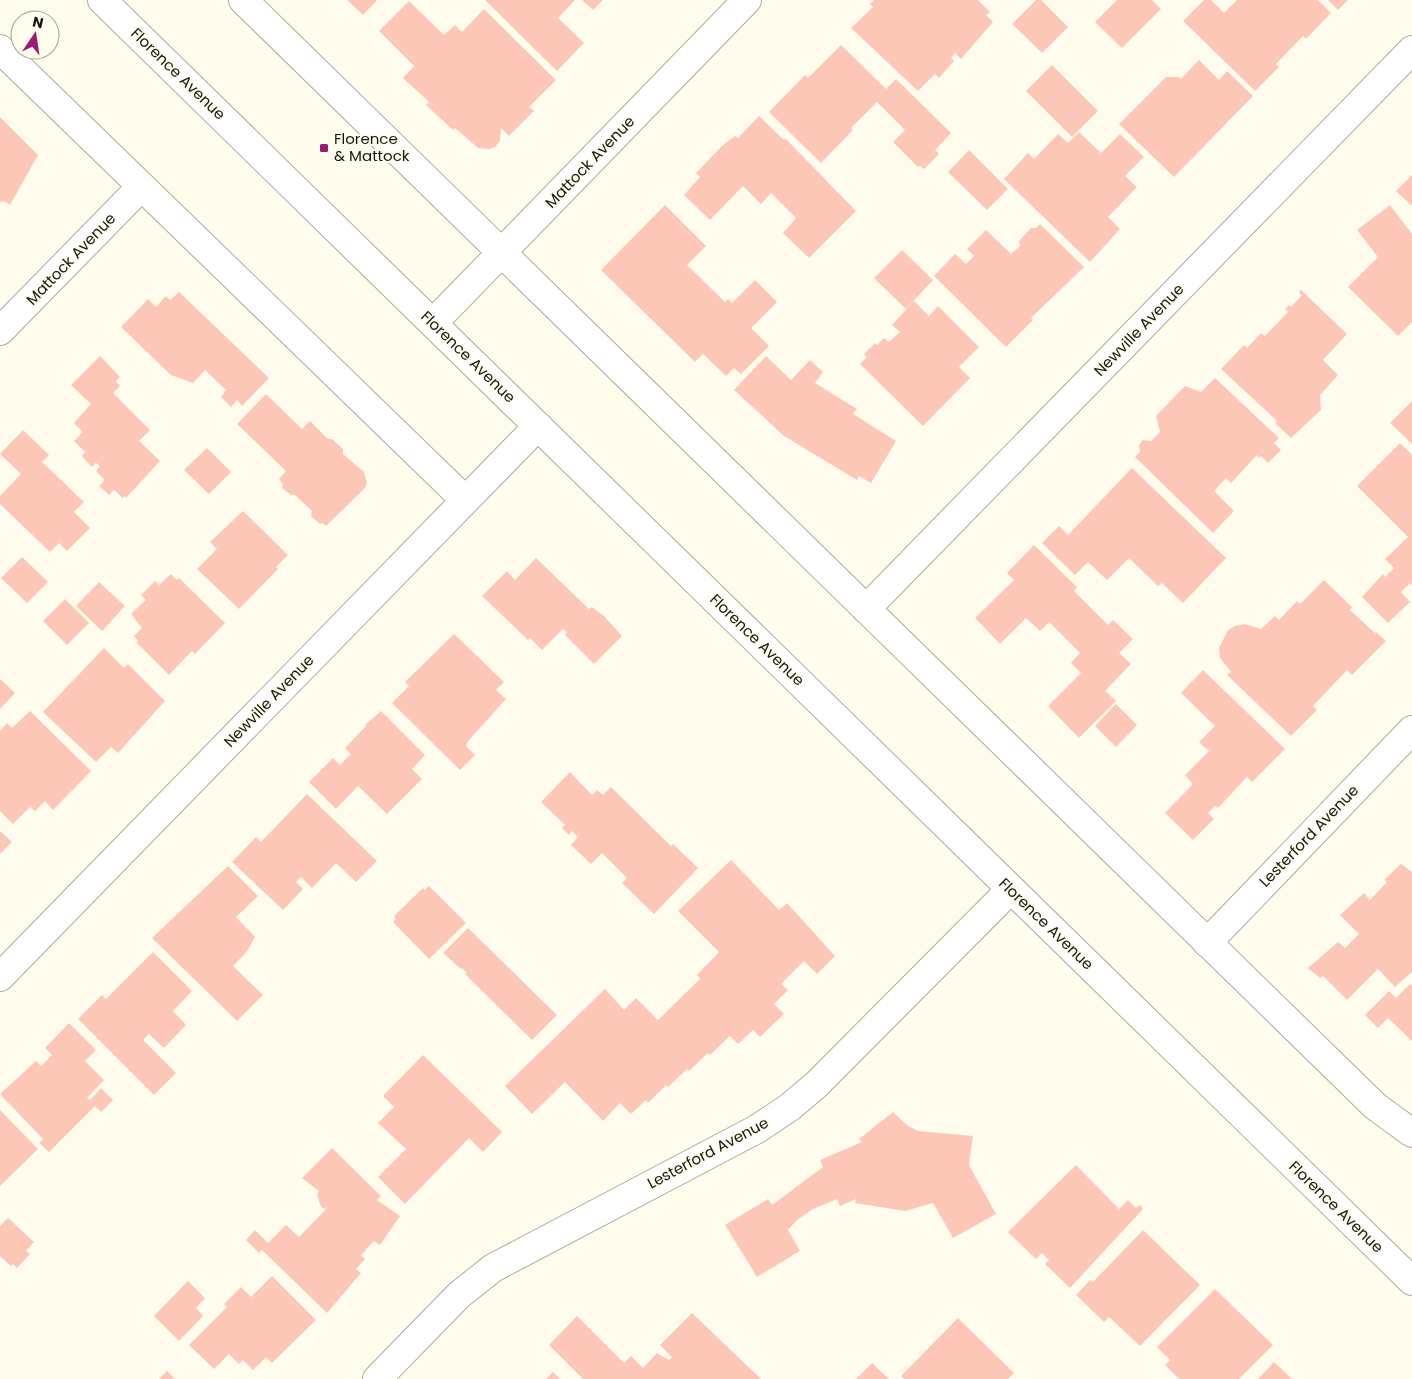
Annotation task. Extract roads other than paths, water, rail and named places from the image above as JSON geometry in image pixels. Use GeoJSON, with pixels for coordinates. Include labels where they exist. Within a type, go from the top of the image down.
{"type":"FeatureCollection","features":[{"type":"Feature","properties":{"kind":"street","name":"Florence Avenue"},"geometry":{"type":"LineString","coordinates":[[102,0],[1412,1281]]}},
{"type":"Feature","properties":{"kind":"street"},"geometry":{"type":"LineString","coordinates":[[243,0],[1375,1106],[1412,1133]]}},
{"type":"Feature","properties":{"kind":"street","name":"Mattock Avenue"},"geometry":{"type":"LineString","coordinates":[[433,323],[747,0]]}},
{"type":"Feature","properties":{"kind":"street"},"geometry":{"type":"LineString","coordinates":[[0,49],[465,500]]}},
{"type":"Feature","properties":{"kind":"street","name":"Newville Avenue"},"geometry":{"type":"LineString","coordinates":[[866,609],[1412,50]]}},
{"type":"Feature","properties":{"kind":"street","name":"Mattock Avenue"},"geometry":{"type":"LineString","coordinates":[[0,332],[141,187]]}},
{"type":"Feature","properties":{"kind":"street","name":"Newville Avenue"},"geometry":{"type":"LineString","coordinates":[[0,977],[538,426]]}},
{"type":"Feature","properties":{"kind":"street","name":"Lesterford Avenue"},"geometry":{"type":"LineString","coordinates":[[1207,942],[1412,730]]}},
{"type":"Feature","properties":{"kind":"street","name":"Lesterford Avenue"},"geometry":{"type":"LineString","coordinates":[[378,1379],[459,1295],[493,1268],[757,1129],[790,1107],[817,1084],[1011,889]]}},
{"type":"Feature","properties":{"kind":"place","name":"Florence & Mattock"},"geometry":{"type":"Point","coordinates":[324,148]}}]}
